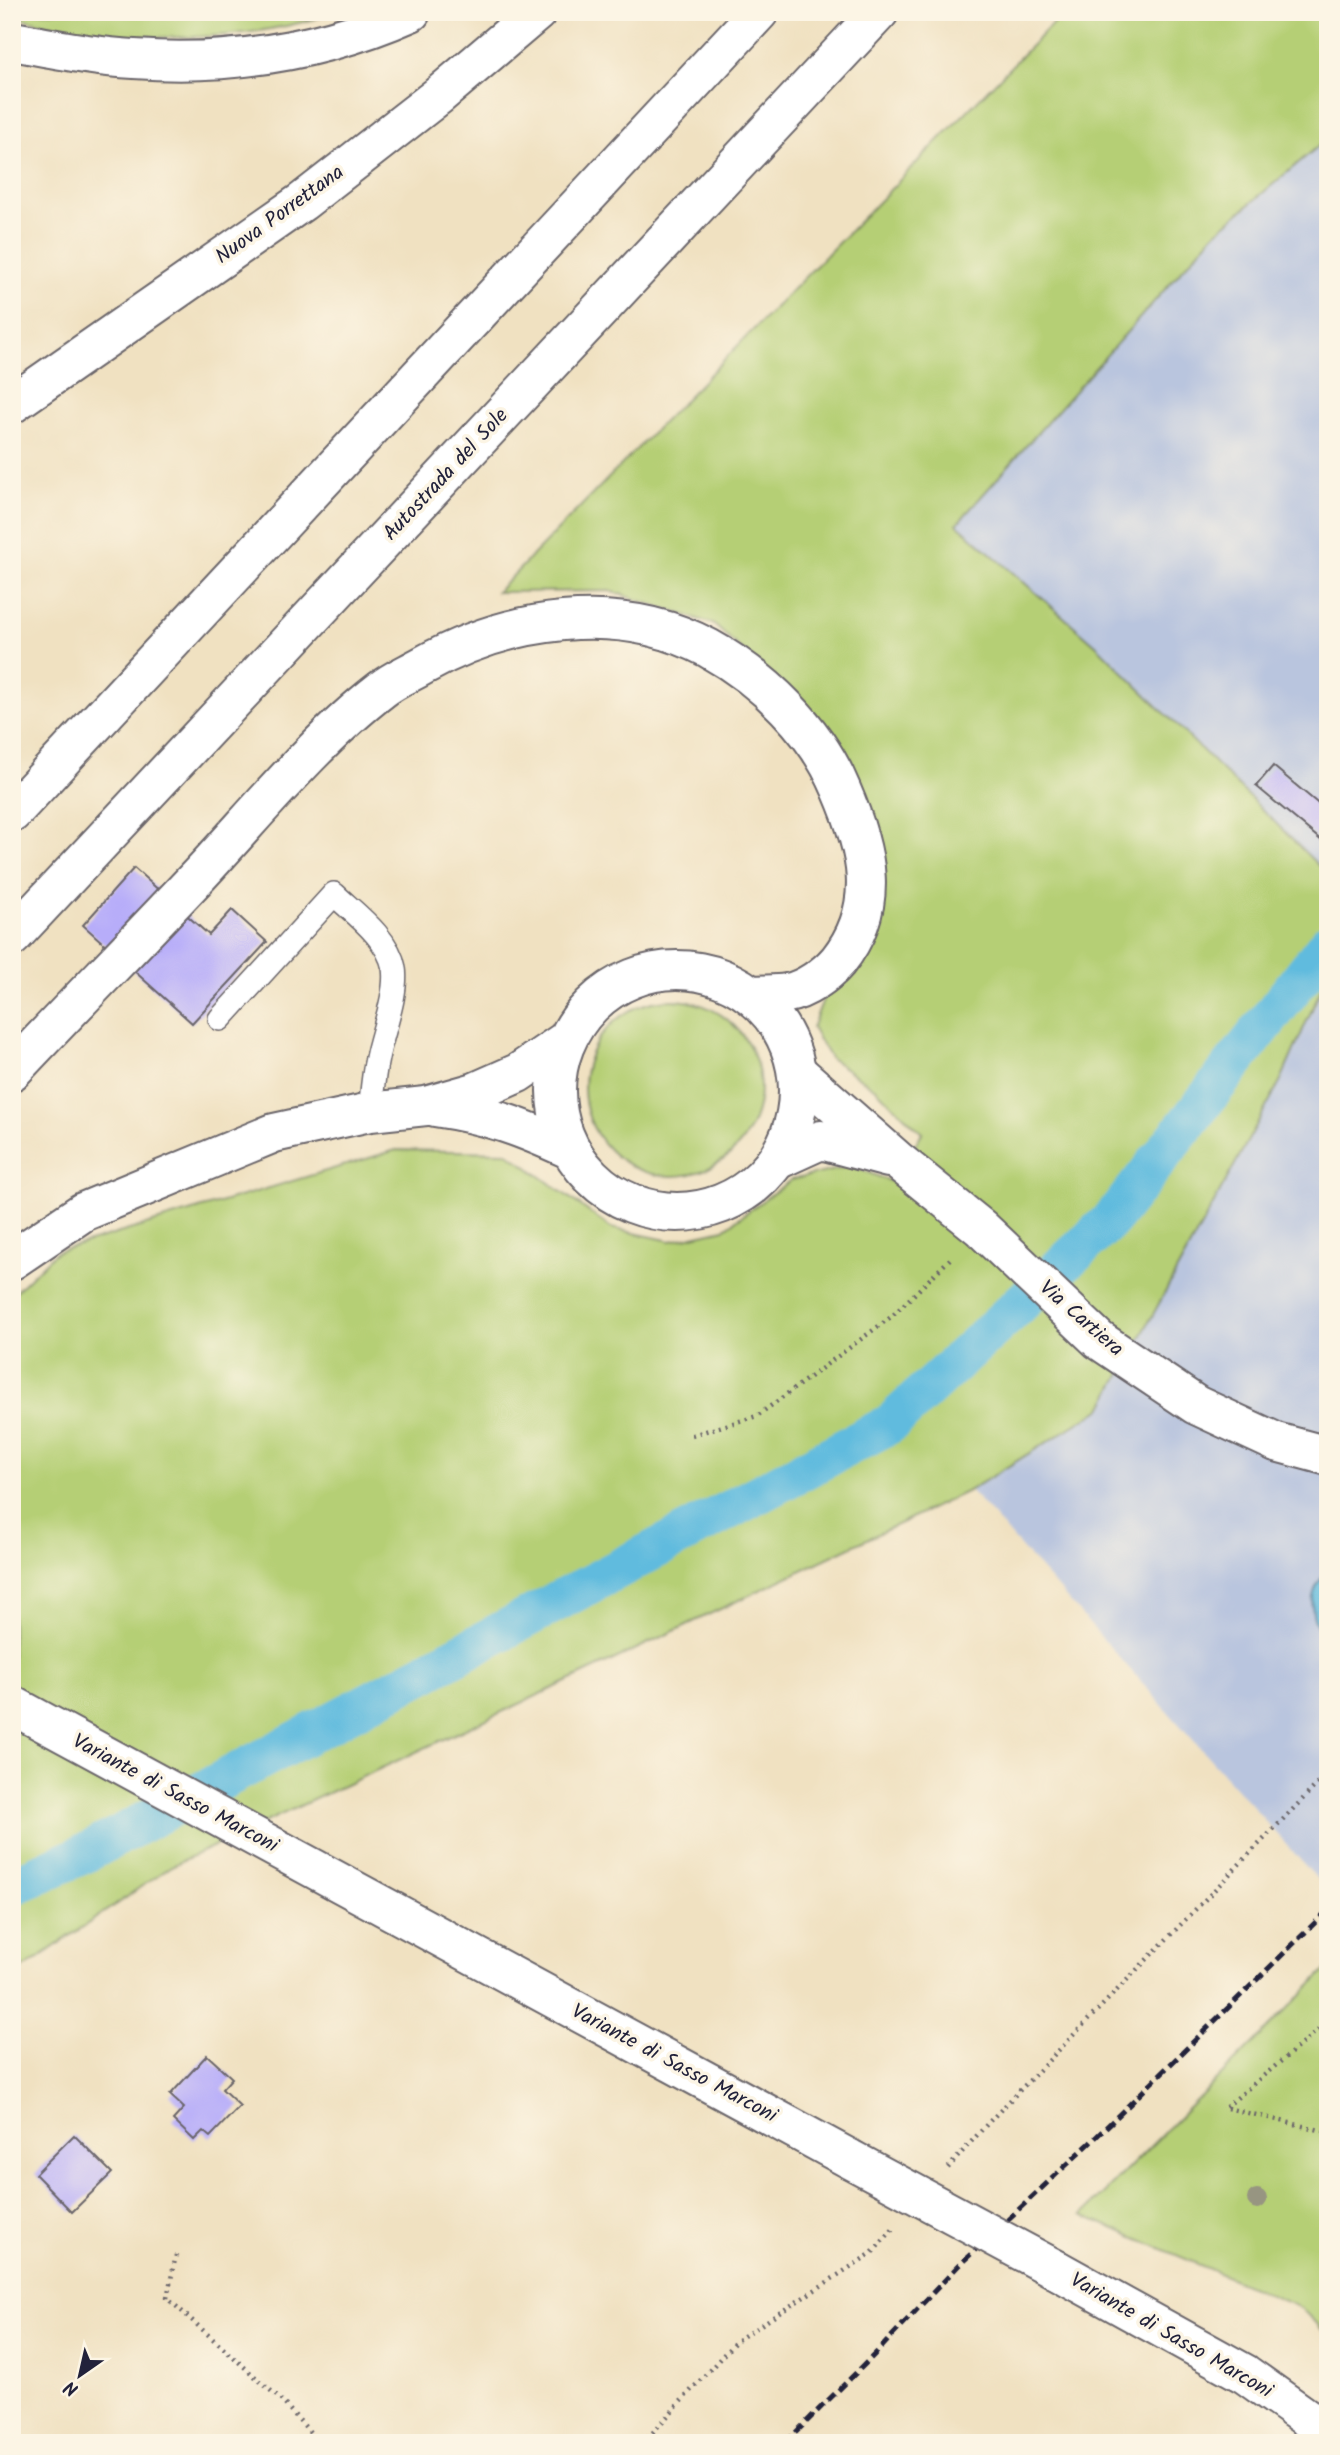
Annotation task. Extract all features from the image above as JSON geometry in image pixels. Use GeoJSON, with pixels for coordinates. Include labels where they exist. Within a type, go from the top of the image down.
{"type":"FeatureCollection","features":[{"type":"Feature","properties":{"kind":"main road"},"geometry":{"type":"LineString","coordinates":[[12,41],[133,60],[206,61],[268,55],[325,44],[377,27],[411,12]]}},
{"type":"Feature","properties":{"kind":"main road","name":"Nuova Porrettana"},"geometry":{"type":"LineString","coordinates":[[12,404],[302,201],[438,96],[537,12]]}},
{"type":"Feature","properties":{"kind":"main road"},"geometry":{"type":"LineString","coordinates":[[12,813],[759,12]]}},
{"type":"Feature","properties":{"kind":"main road","name":"Autostrada del Sole"},"geometry":{"type":"LineString","coordinates":[[12,937],[879,12]]}},
{"type":"Feature","properties":{"kind":"main road"},"geometry":{"type":"LineString","coordinates":[[12,1071],[319,746],[383,687],[436,658],[486,636],[559,621],[595,620],[637,624],[685,636],[726,659],[761,685],[798,720],[831,765],[858,832],[864,859],[867,882],[858,930],[830,971],[811,983],[790,993],[753,995]]}},
{"type":"Feature","properties":{"kind":"main road"},"geometry":{"type":"LineString","coordinates":[[684,969],[720,977],[753,995],[774,1017],[789,1042],[797,1072],[798,1106],[777,1160],[768,1172],[738,1197],[701,1210],[663,1212],[625,1201],[593,1180],[569,1149],[557,1114],[555,1077],[565,1041],[585,1010],[613,986],[647,972],[684,969]]}},
{"type":"Feature","properties":{"kind":"main road"},"geometry":{"type":"LineString","coordinates":[[12,1261],[83,1212],[274,1133],[370,1112],[426,1106],[475,1092],[518,1073],[565,1041]]}},
{"type":"Feature","properties":{"kind":"main road","name":"Via Cartiera"},"geometry":{"type":"LineString","coordinates":[[797,1072],[897,1160],[981,1228],[1099,1340],[1196,1405],[1276,1442],[1328,1456]]}},
{"type":"Feature","properties":{"kind":"main road"},"geometry":{"type":"LineString","coordinates":[[426,1106],[475,1113],[508,1123],[569,1149]]}},
{"type":"Feature","properties":{"kind":"main road","name":"Via Cartiera"},"geometry":{"type":"LineString","coordinates":[[777,1160],[821,1140],[897,1160]]}},
{"type":"Feature","properties":{"kind":"main road","name":"Variante di Sasso Marconi"},"geometry":{"type":"LineString","coordinates":[[12,1705],[1057,2270],[1245,2374],[1328,2433]]}},
{"type":"Feature","properties":{"kind":"lane"},"geometry":{"type":"LineString","coordinates":[[220,1018],[334,894],[374,932],[386,949],[394,968],[394,988],[376,1062],[370,1112]]}},
{"type":"Feature","properties":{"kind":"path"},"geometry":{"type":"LineString","coordinates":[[692,1435],[757,1416],[891,1317],[981,1228]]}},
{"type":"Feature","properties":{"kind":"path"},"geometry":{"type":"LineString","coordinates":[[944,2173],[988,2123],[1328,1773]]}},
{"type":"Feature","properties":{"kind":"path"},"geometry":{"type":"LineString","coordinates":[[1328,2022],[1226,2107],[1328,2132]]}},
{"type":"Feature","properties":{"kind":"path"},"geometry":{"type":"LineString","coordinates":[[643,2443],[736,2341],[872,2253],[899,2223]]}},
{"type":"Feature","properties":{"kind":"path"},"geometry":{"type":"LineString","coordinates":[[176,2255],[167,2298],[279,2398],[320,2443]]}},
{"type":"Feature","properties":{"kind":"shaded area"},"geometry":{"type":"Polygon","coordinates":[[[1328,138],[1328,875],[1097,646],[957,524],[1214,234],[1328,138]]]}},
{"type":"Feature","properties":{"kind":"shaded area"},"geometry":{"type":"Polygon","coordinates":[[[1328,973],[1328,1891],[970,1490],[1102,1408],[1281,1080],[1328,973]]]}},
{"type":"Feature","properties":{"kind":"green space"},"geometry":{"type":"Polygon","coordinates":[[[12,12],[337,12],[259,31],[175,37],[91,32],[12,16],[12,12]]]}},
{"type":"Feature","properties":{"kind":"green space"},"geometry":{"type":"Polygon","coordinates":[[[1064,12],[1328,12],[1328,138],[1214,234],[957,524],[1097,646],[1328,875],[1328,973],[1281,1080],[1102,1408],[970,1490],[171,1866],[12,1976],[12,1295],[56,1252],[396,1150],[507,1152],[611,1228],[671,1241],[724,1229],[791,1180],[852,1166],[892,1182],[922,1133],[877,1090],[830,1058],[812,1028],[826,992],[875,944],[882,839],[833,731],[713,624],[610,591],[497,592],[1064,12]]]}},
{"type":"Feature","properties":{"kind":"green space"},"geometry":{"type":"Polygon","coordinates":[[[672,1000],[706,1006],[734,1026],[754,1054],[760,1088],[754,1122],[734,1150],[706,1170],[672,1176],[638,1170],[610,1150],[590,1122],[584,1088],[590,1054],[610,1026],[638,1006],[672,1000]]]}},
{"type":"Feature","properties":{"kind":"green space"},"geometry":{"type":"Polygon","coordinates":[[[1328,1968],[1328,2336],[1301,2308],[1082,2215],[1328,1968]]]}},
{"type":"Feature","properties":{"kind":"water"},"geometry":{"type":"Polygon","coordinates":[[[1328,1571],[1328,1639],[1316,1623],[1312,1605],[1316,1587],[1328,1571]]]}},
{"type":"Feature","properties":{"kind":"building"},"geometry":{"type":"Polygon","coordinates":[[[1273,766],[1328,812],[1328,834],[1322,841],[1256,786],[1273,766]]]}},
{"type":"Feature","properties":{"kind":"building"},"geometry":{"type":"Polygon","coordinates":[[[134,868],[209,935],[232,910],[267,942],[192,1023],[83,925],[134,868]]]}},
{"type":"Feature","properties":{"kind":"building"},"geometry":{"type":"Polygon","coordinates":[[[207,2055],[232,2078],[222,2089],[240,2106],[210,2137],[203,2131],[194,2140],[173,2120],[184,2108],[170,2095],[207,2055]]]}},
{"type":"Feature","properties":{"kind":"building"},"geometry":{"type":"Polygon","coordinates":[[[74,2135],[112,2173],[72,2212],[35,2174],[74,2135]]]}},
{"type":"Feature","properties":{"kind":"waterway"},"geometry":{"type":"LineString","coordinates":[[12,1886],[86,1853],[890,1424],[1113,1218],[1328,943]]}},
{"type":"Feature","properties":{"kind":"railway"},"geometry":{"type":"LineString","coordinates":[[785,2443],[877,2352],[958,2266],[1090,2143],[1328,1910]]}}]}
